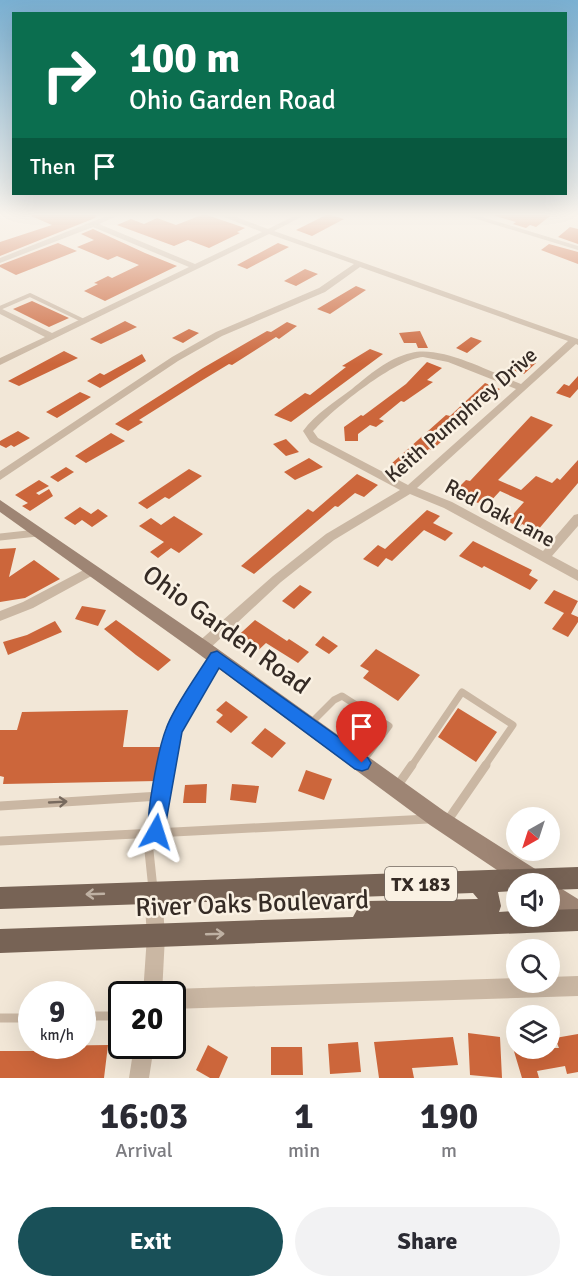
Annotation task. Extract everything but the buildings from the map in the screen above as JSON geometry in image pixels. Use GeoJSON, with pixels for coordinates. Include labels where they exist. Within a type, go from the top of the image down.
{"type":"FeatureCollection","features":[{"type":"Feature","properties":{"kind":"main road","name":"River Oaks Boulevard"},"geometry":{"type":"LineString","coordinates":[[560,881],[578,878]]}},
{"type":"Feature","properties":{"kind":"main road","name":"River Oaks Boulevard"},"geometry":{"type":"LineString","coordinates":[[0,898],[476,881],[506,883]]}},
{"type":"Feature","properties":{"kind":"main road"},"geometry":{"type":"LineString","coordinates":[[359,928],[368,912],[477,911],[490,906],[490,895],[486,888],[476,881]]}},
{"type":"Feature","properties":{"kind":"main road","name":"River Oaks Boulevard"},"geometry":{"type":"LineString","coordinates":[[0,941],[578,920]]}},
{"type":"Feature","properties":{"kind":"street"},"geometry":{"type":"LineString","coordinates":[[186,263],[195,267]]}},
{"type":"Feature","properties":{"kind":"street"},"geometry":{"type":"LineString","coordinates":[[0,362],[203,263]]}},
{"type":"Feature","properties":{"kind":"street"},"geometry":{"type":"LineString","coordinates":[[353,263],[576,341]]}},
{"type":"Feature","properties":{"kind":"street"},"geometry":{"type":"LineString","coordinates":[[0,476],[175,359],[219,334],[322,290],[358,265]]}},
{"type":"Feature","properties":{"kind":"street"},"geometry":{"type":"LineString","coordinates":[[0,310],[52,337]]}},
{"type":"Feature","properties":{"kind":"street","name":"Keith Pumphrey Drive"},"geometry":{"type":"LineString","coordinates":[[202,647],[277,579],[330,537],[410,489],[576,341]]}},
{"type":"Feature","properties":{"kind":"street","name":"Red Oak Lane"},"geometry":{"type":"LineString","coordinates":[[523,388],[445,358],[422,353],[412,355],[384,370],[308,431],[321,445],[448,505],[578,576]]}},
{"type":"Feature","properties":{"kind":"street","name":"Ohio Garden Road"},"geometry":{"type":"LineString","coordinates":[[0,505],[202,647],[441,821],[521,873]]}},
{"type":"Feature","properties":{"kind":"street"},"geometry":{"type":"LineString","coordinates":[[544,558],[578,518]]}},
{"type":"Feature","properties":{"kind":"street"},"geometry":{"type":"LineString","coordinates":[[0,616],[28,605],[93,570]]}},
{"type":"Feature","properties":{"kind":"street"},"geometry":{"type":"LineString","coordinates":[[153,892],[156,936],[153,981]]}},
{"type":"Feature","properties":{"kind":"street","name":"Ohio Garden Road"},"geometry":{"type":"LineString","coordinates":[[560,900],[578,912]]}},
{"type":"Feature","properties":{"kind":"street"},"geometry":{"type":"LineString","coordinates":[[186,999],[578,986]]}},
{"type":"Feature","properties":{"kind":"street"},"geometry":{"type":"LineString","coordinates":[[139,1078],[142,1059]]}},
{"type":"Feature","properties":{"kind":"lane"},"geometry":{"type":"LineString","coordinates":[[0,310],[30,296],[84,321]]}},
{"type":"Feature","properties":{"kind":"lane"},"geometry":{"type":"LineString","coordinates":[[0,537],[41,533]]}},
{"type":"Feature","properties":{"kind":"lane"},"geometry":{"type":"LineString","coordinates":[[153,892],[152,832],[174,730],[217,658]]}},
{"type":"Feature","properties":{"kind":"lane"},"geometry":{"type":"LineString","coordinates":[[0,841],[152,832],[441,821],[513,725],[462,692],[396,788]]}},
{"type":"Feature","properties":{"kind":"lane"},"geometry":{"type":"LineString","coordinates":[[309,725],[334,700],[342,696],[389,726],[362,763]]}},
{"type":"Feature","properties":{"kind":"lane"},"geometry":{"type":"LineString","coordinates":[[0,806],[160,796]]}},
{"type":"Feature","properties":{"kind":"lane"},"geometry":{"type":"LineString","coordinates":[[0,1018],[18,1018]]}},
{"type":"Feature","properties":{"kind":"route"},"geometry":{"type":"LineString","coordinates":[[156,832],[160,796],[174,730],[217,658],[362,763]]}}]}
